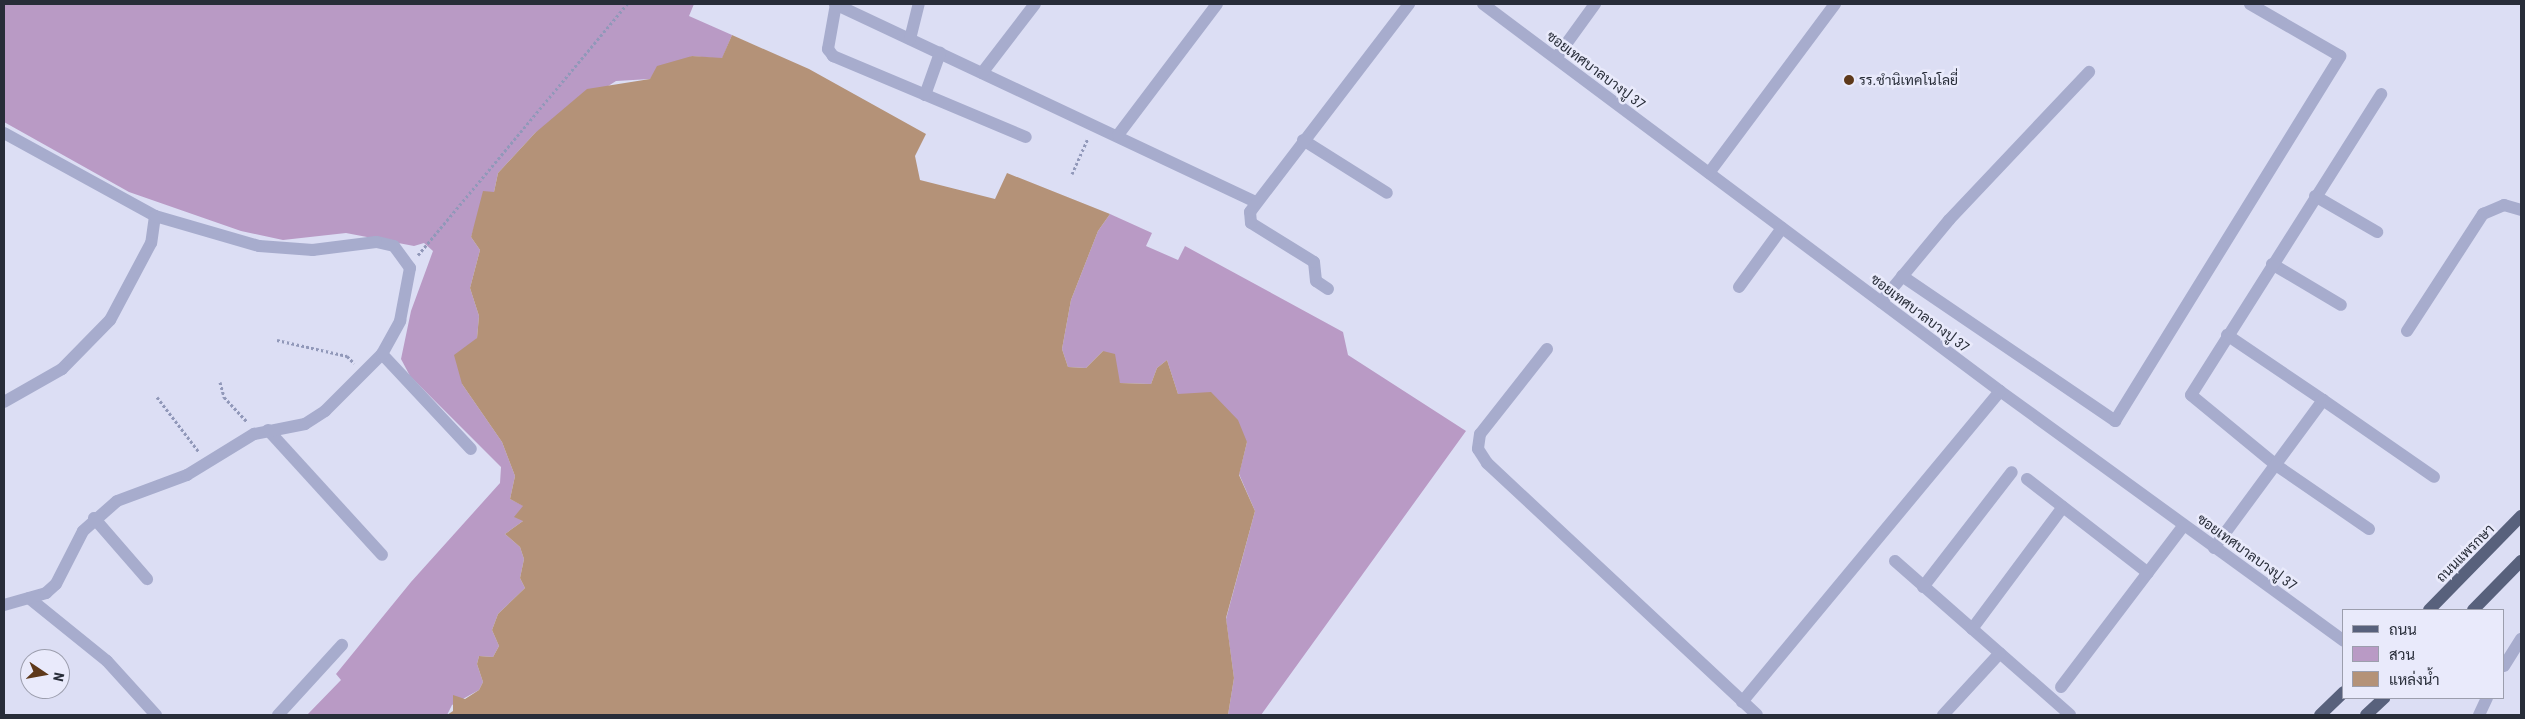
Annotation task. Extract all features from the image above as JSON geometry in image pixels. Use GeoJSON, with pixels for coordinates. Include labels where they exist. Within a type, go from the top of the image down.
{"type":"FeatureCollection","features":[{"type":"Feature","properties":{"kind":"main road","name":"ถนนแพรกษา"},"geometry":{"type":"LineString","coordinates":[[2429,609],[2521,516]]}},
{"type":"Feature","properties":{"kind":"main road"},"geometry":{"type":"LineString","coordinates":[[2474,609],[2521,561]]}},
{"type":"Feature","properties":{"kind":"main road"},"geometry":{"type":"LineString","coordinates":[[2320,715],[2342,694]]}},
{"type":"Feature","properties":{"kind":"main road"},"geometry":{"type":"LineString","coordinates":[[2366,715],[2383,699]]}},
{"type":"Feature","properties":{"kind":"street"},"geometry":{"type":"LineString","coordinates":[[1026,137],[833,56],[828,49],[835,4],[1118,135],[1254,202]]}},
{"type":"Feature","properties":{"kind":"street"},"geometry":{"type":"LineString","coordinates":[[910,39],[919,4]]}},
{"type":"Feature","properties":{"kind":"street"},"geometry":{"type":"LineString","coordinates":[[1118,135],[1217,4]]}},
{"type":"Feature","properties":{"kind":"street"},"geometry":{"type":"LineString","coordinates":[[1328,289],[1316,281],[1314,262],[1251,223],[1254,202],[1409,4]]}},
{"type":"Feature","properties":{"kind":"street","name":"ซอยเทศบาลบางปู 37"},"geometry":{"type":"LineString","coordinates":[[1483,4],[2000,391],[2214,548],[2342,639]]}},
{"type":"Feature","properties":{"kind":"street"},"geometry":{"type":"LineString","coordinates":[[1556,58],[1595,4]]}},
{"type":"Feature","properties":{"kind":"street"},"geometry":{"type":"LineString","coordinates":[[1709,173],[1835,4]]}},
{"type":"Feature","properties":{"kind":"street"},"geometry":{"type":"LineString","coordinates":[[1902,276],[2115,422],[2340,56],[2250,4]]}},
{"type":"Feature","properties":{"kind":"street"},"geometry":{"type":"LineString","coordinates":[[982,73],[1031,5]]}},
{"type":"Feature","properties":{"kind":"street"},"geometry":{"type":"LineString","coordinates":[[925,95],[940,53]]}},
{"type":"Feature","properties":{"kind":"street"},"geometry":{"type":"LineString","coordinates":[[1881,302],[1902,276],[2089,72]]}},
{"type":"Feature","properties":{"kind":"street"},"geometry":{"type":"LineString","coordinates":[[2369,529],[2276,465],[2191,395],[2227,335],[2381,94]]}},
{"type":"Feature","properties":{"kind":"street"},"geometry":{"type":"LineString","coordinates":[[4,133],[155,216],[259,246],[313,250],[376,242],[394,246],[409,262],[410,273],[400,321],[382,354],[325,411],[306,424],[263,432],[166,485],[117,501],[94,518],[72,548],[56,584],[46,593],[4,605]]}},
{"type":"Feature","properties":{"kind":"street"},"geometry":{"type":"LineString","coordinates":[[1303,140],[1387,193]]}},
{"type":"Feature","properties":{"kind":"street"},"geometry":{"type":"LineString","coordinates":[[2315,196],[2378,232]]}},
{"type":"Feature","properties":{"kind":"street"},"geometry":{"type":"LineString","coordinates":[[2407,331],[2483,214],[2504,205],[2521,210]]}},
{"type":"Feature","properties":{"kind":"street"},"geometry":{"type":"LineString","coordinates":[[4,402],[62,369],[110,320],[151,243],[155,216]]}},
{"type":"Feature","properties":{"kind":"street"},"geometry":{"type":"LineString","coordinates":[[1739,287],[1782,228]]}},
{"type":"Feature","properties":{"kind":"street"},"geometry":{"type":"LineString","coordinates":[[2272,264],[2341,305]]}},
{"type":"Feature","properties":{"kind":"street"},"geometry":{"type":"LineString","coordinates":[[2227,335],[2434,477]]}},
{"type":"Feature","properties":{"kind":"street"},"geometry":{"type":"LineString","coordinates":[[1547,349],[1480,434],[1478,448],[1487,463],[1757,715]]}},
{"type":"Feature","properties":{"kind":"street"},"geometry":{"type":"LineString","coordinates":[[382,354],[471,449]]}},
{"type":"Feature","properties":{"kind":"street"},"geometry":{"type":"LineString","coordinates":[[1742,702],[2000,391]]}},
{"type":"Feature","properties":{"kind":"street"},"geometry":{"type":"LineString","coordinates":[[2214,548],[2323,400]]}},
{"type":"Feature","properties":{"kind":"street"},"geometry":{"type":"LineString","coordinates":[[263,432],[382,555]]}},
{"type":"Feature","properties":{"kind":"street"},"geometry":{"type":"LineString","coordinates":[[1924,586],[2012,472]]}},
{"type":"Feature","properties":{"kind":"street"},"geometry":{"type":"LineString","coordinates":[[2027,479],[2148,573]]}},
{"type":"Feature","properties":{"kind":"street"},"geometry":{"type":"LineString","coordinates":[[1972,629],[2063,507]]}},
{"type":"Feature","properties":{"kind":"street"},"geometry":{"type":"LineString","coordinates":[[94,518],[147,580]]}},
{"type":"Feature","properties":{"kind":"street"},"geometry":{"type":"LineString","coordinates":[[2061,687],[2184,526]]}},
{"type":"Feature","properties":{"kind":"street"},"geometry":{"type":"LineString","coordinates":[[1895,561],[2070,715]]}},
{"type":"Feature","properties":{"kind":"street"},"geometry":{"type":"LineString","coordinates":[[29,598],[107,661],[156,715]]}},
{"type":"Feature","properties":{"kind":"street"},"geometry":{"type":"LineString","coordinates":[[2505,664],[2521,639]]}},
{"type":"Feature","properties":{"kind":"street"},"geometry":{"type":"LineString","coordinates":[[278,715],[342,646]]}},
{"type":"Feature","properties":{"kind":"street"},"geometry":{"type":"LineString","coordinates":[[1943,715],[2000,653]]}},
{"type":"Feature","properties":{"kind":"street"},"geometry":{"type":"LineString","coordinates":[[2479,715],[2487,699]]}},
{"type":"Feature","properties":{"kind":"path"},"geometry":{"type":"LineString","coordinates":[[427,248],[627,4]]}},
{"type":"Feature","properties":{"kind":"path"},"geometry":{"type":"LineString","coordinates":[[1072,174],[1094,124]]}},
{"type":"Feature","properties":{"kind":"path"},"geometry":{"type":"LineString","coordinates":[[277,340],[347,356],[362,376]]}},
{"type":"Feature","properties":{"kind":"path"},"geometry":{"type":"LineString","coordinates":[[220,382],[224,397],[263,432]]}},
{"type":"Feature","properties":{"kind":"path"},"geometry":{"type":"LineString","coordinates":[[156,397],[208,462]]}},
{"type":"Feature","properties":{"kind":"green space"},"geometry":{"type":"Polygon","coordinates":[[[4,4],[694,4],[689,16],[732,35],[722,59],[692,56],[650,79],[616,81],[535,133],[498,173],[494,192],[474,228],[471,237],[480,250],[470,288],[479,316],[477,338],[462,384],[502,442],[515,476],[510,499],[524,506],[523,521],[505,534],[520,547],[524,559],[520,578],[525,588],[498,614],[492,630],[499,646],[493,657],[479,656],[477,664],[483,682],[479,690],[452,705],[447,715],[307,715],[341,680],[336,674],[411,582],[500,483],[501,467],[410,376],[401,359],[411,311],[433,251],[424,243],[414,246],[346,233],[283,240],[241,231],[129,192],[4,122],[4,4]]]}},
{"type":"Feature","properties":{"kind":"green space"},"geometry":{"type":"Polygon","coordinates":[[[1110,214],[1152,233],[1146,246],[1178,260],[1185,246],[1343,332],[1348,355],[1466,431],[1261,715],[1228,715],[1234,678],[1226,619],[1255,511],[1239,474],[1247,442],[1178,394],[1167,360],[1157,368],[1151,384],[1120,383],[1103,351],[1086,368],[1068,367],[1062,349],[1071,300],[1098,231],[1110,214]]]}},
{"type":"Feature","properties":{"kind":"water"},"geometry":{"type":"Polygon","coordinates":[[[732,35],[809,69],[926,134],[915,156],[920,180],[995,199],[1007,173],[1110,214],[1098,231],[1071,300],[1062,349],[1068,367],[1086,368],[1103,351],[1115,354],[1120,383],[1151,384],[1157,368],[1167,360],[1178,394],[1211,392],[1238,420],[1247,442],[1239,475],[1255,511],[1226,618],[1234,678],[1228,715],[447,715],[453,711],[453,695],[465,699],[479,690],[483,682],[477,664],[479,656],[493,657],[499,646],[492,630],[498,614],[525,588],[520,578],[524,559],[520,547],[505,534],[523,521],[514,517],[523,506],[510,499],[515,476],[502,442],[462,384],[454,355],[477,338],[479,316],[470,288],[480,250],[471,237],[483,191],[494,192],[498,173],[535,133],[587,89],[650,79],[657,66],[692,56],[722,58],[732,35]]]}},
{"type":"Feature","properties":{"kind":"place","name":"รร.ชำนิเทคโนโลยี่"},"geometry":{"type":"Point","coordinates":[1849,80]}}]}
